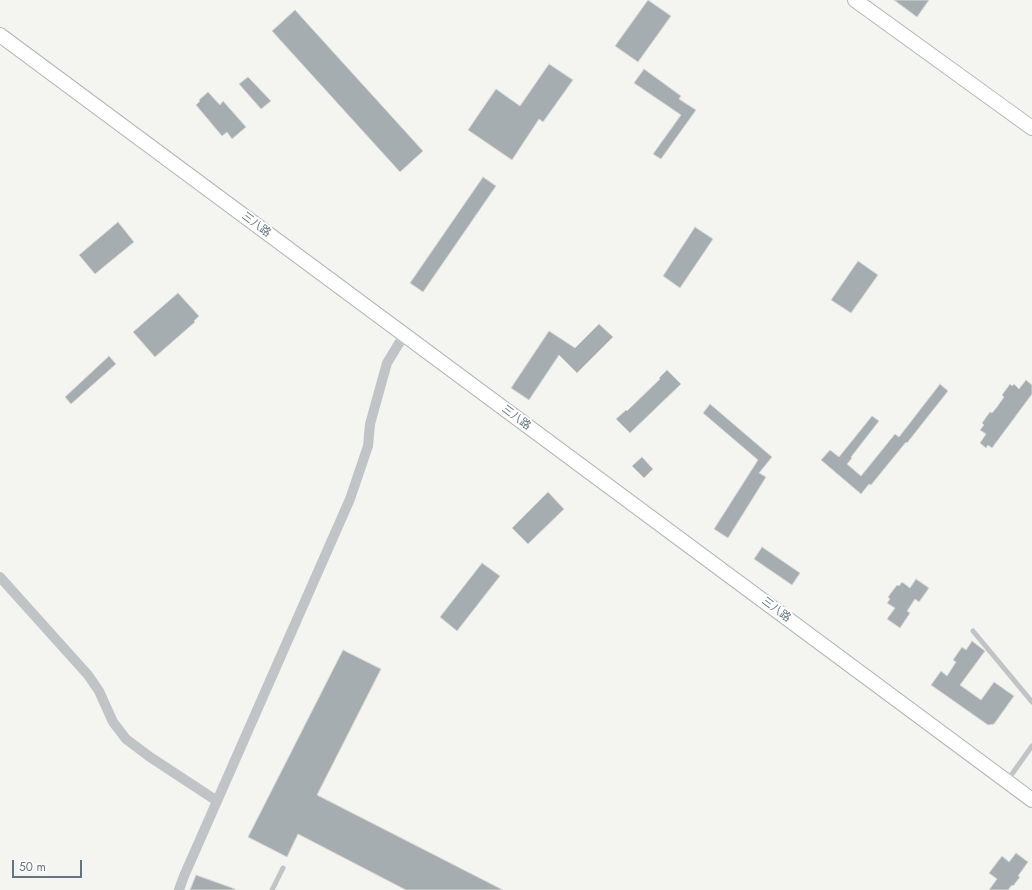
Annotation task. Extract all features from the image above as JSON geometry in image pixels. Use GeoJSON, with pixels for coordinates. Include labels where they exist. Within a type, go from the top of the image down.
{"type":"FeatureCollection","features":[{"type":"Feature","properties":{"kind":"main road"},"geometry":{"type":"LineString","coordinates":[[854,0],[1032,128]]}},
{"type":"Feature","properties":{"kind":"main road","name":"三八路"},"geometry":{"type":"LineString","coordinates":[[0,35],[1032,800]]}},
{"type":"Feature","properties":{"kind":"street"},"geometry":{"type":"LineString","coordinates":[[179,890],[350,499],[368,446],[370,424],[387,363],[404,335]]}},
{"type":"Feature","properties":{"kind":"street"},"geometry":{"type":"LineString","coordinates":[[0,577],[88,676],[99,691],[113,722],[126,739],[217,801]]}},
{"type":"Feature","properties":{"kind":"lane"},"geometry":{"type":"LineString","coordinates":[[973,631],[1032,702]]}},
{"type":"Feature","properties":{"kind":"lane"},"geometry":{"type":"LineString","coordinates":[[1007,781],[1032,746]]}},
{"type":"Feature","properties":{"kind":"lane"},"geometry":{"type":"LineString","coordinates":[[272,890],[283,868]]}},
{"type":"Feature","properties":{"kind":"building"},"geometry":{"type":"Polygon","coordinates":[[[648,0],[671,16],[638,62],[615,46],[648,0]]]}},
{"type":"Feature","properties":{"kind":"building"},"geometry":{"type":"Polygon","coordinates":[[[894,0],[929,0],[917,17],[894,0]]]}},
{"type":"Feature","properties":{"kind":"building"},"geometry":{"type":"Polygon","coordinates":[[[295,10],[423,151],[400,172],[272,31],[295,10]]]}},
{"type":"Feature","properties":{"kind":"building"},"geometry":{"type":"Polygon","coordinates":[[[549,64],[573,80],[543,122],[539,119],[512,160],[468,130],[496,89],[520,106],[549,64]]]}},
{"type":"Feature","properties":{"kind":"building"},"geometry":{"type":"Polygon","coordinates":[[[644,69],[681,96],[679,99],[696,110],[661,159],[653,154],[681,115],[634,83],[644,69]]]}},
{"type":"Feature","properties":{"kind":"building"},"geometry":{"type":"Polygon","coordinates":[[[248,77],[271,101],[261,109],[239,84],[248,77]]]}},
{"type":"Feature","properties":{"kind":"building"},"geometry":{"type":"Polygon","coordinates":[[[208,92],[220,105],[223,101],[246,127],[232,139],[227,132],[222,136],[196,105],[208,92]]]}},
{"type":"Feature","properties":{"kind":"building"},"geometry":{"type":"Polygon","coordinates":[[[483,177],[496,186],[423,292],[410,283],[483,177]]]}},
{"type":"Feature","properties":{"kind":"building"},"geometry":{"type":"Polygon","coordinates":[[[118,222],[134,242],[95,274],[79,255],[118,222]]]}},
{"type":"Feature","properties":{"kind":"building"},"geometry":{"type":"Polygon","coordinates":[[[695,227],[713,239],[680,288],[663,276],[695,227]]]}},
{"type":"Feature","properties":{"kind":"building"},"geometry":{"type":"Polygon","coordinates":[[[858,261],[878,275],[851,313],[831,300],[858,261]]]}},
{"type":"Feature","properties":{"kind":"building"},"geometry":{"type":"Polygon","coordinates":[[[178,293],[199,316],[194,321],[195,322],[155,357],[133,332],[178,293]]]}},
{"type":"Feature","properties":{"kind":"building"},"geometry":{"type":"Polygon","coordinates":[[[599,324],[613,337],[577,373],[559,355],[529,400],[511,388],[549,331],[575,348],[599,324]]]}},
{"type":"Feature","properties":{"kind":"building"},"geometry":{"type":"Polygon","coordinates":[[[109,356],[116,364],[71,404],[65,397],[109,356]]]}},
{"type":"Feature","properties":{"kind":"building"},"geometry":{"type":"Polygon","coordinates":[[[667,370],[681,384],[630,433],[616,419],[626,410],[627,411],[660,379],[659,378],[667,370]]]}},
{"type":"Feature","properties":{"kind":"building"},"geometry":{"type":"Polygon","coordinates":[[[1026,380],[1032,385],[1032,394],[992,448],[988,445],[986,448],[980,443],[986,434],[980,430],[984,425],[982,423],[990,412],[992,413],[997,407],[1004,397],[1002,395],[1010,384],[1012,386],[1014,384],[1019,389],[1026,380]]]}},
{"type":"Feature","properties":{"kind":"building"},"geometry":{"type":"Polygon","coordinates":[[[940,384],[948,391],[907,443],[906,442],[871,485],[869,484],[861,494],[821,460],[830,450],[839,457],[872,416],[879,421],[847,464],[861,476],[895,434],[899,437],[940,384]]]}},
{"type":"Feature","properties":{"kind":"building"},"geometry":{"type":"Polygon","coordinates":[[[710,404],[772,457],[759,473],[766,477],[728,538],[714,529],[758,460],[703,413],[710,404]]]}},
{"type":"Feature","properties":{"kind":"building"},"geometry":{"type":"Polygon","coordinates":[[[642,457],[653,469],[644,478],[632,466],[642,457]]]}},
{"type":"Feature","properties":{"kind":"building"},"geometry":{"type":"Polygon","coordinates":[[[548,492],[564,509],[528,544],[512,528],[548,492]]]}},
{"type":"Feature","properties":{"kind":"building"},"geometry":{"type":"Polygon","coordinates":[[[762,547],[800,573],[792,585],[754,559],[762,547]]]}},
{"type":"Feature","properties":{"kind":"building"},"geometry":{"type":"Polygon","coordinates":[[[482,563],[500,576],[457,631],[440,617],[482,563]]]}},
{"type":"Feature","properties":{"kind":"building"},"geometry":{"type":"Polygon","coordinates":[[[916,579],[929,588],[919,602],[915,599],[907,611],[910,613],[900,628],[887,619],[895,608],[887,603],[890,599],[888,597],[897,585],[899,586],[902,582],[910,588],[916,579]]]}},
{"type":"Feature","properties":{"kind":"building"},"geometry":{"type":"Polygon","coordinates":[[[972,641],[985,651],[960,685],[981,700],[994,682],[1014,696],[994,724],[988,725],[931,685],[941,671],[947,676],[956,662],[953,660],[962,647],[966,650],[972,641]]]}},
{"type":"Feature","properties":{"kind":"building"},"geometry":{"type":"Polygon","coordinates":[[[343,650],[381,669],[317,795],[503,890],[406,890],[298,834],[287,857],[248,837],[343,650]]]}},
{"type":"Feature","properties":{"kind":"building"},"geometry":{"type":"Polygon","coordinates":[[[1016,853],[1028,862],[1018,876],[1020,877],[1008,890],[989,890],[997,879],[989,873],[1002,856],[1009,862],[1016,853]]]}},
{"type":"Feature","properties":{"kind":"building"},"geometry":{"type":"Polygon","coordinates":[[[196,875],[235,889],[235,890],[190,890],[196,875]]]}}]}
